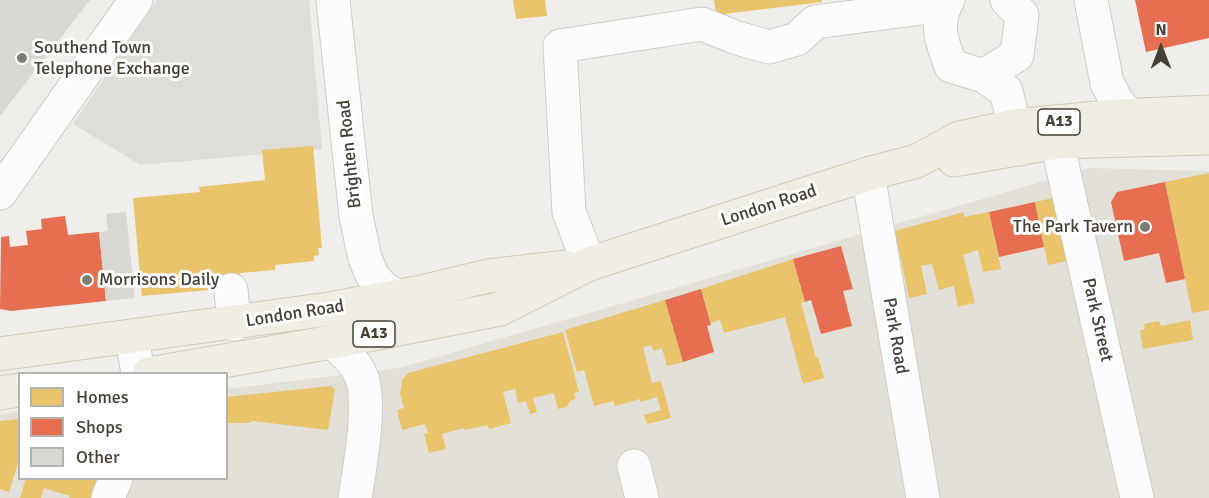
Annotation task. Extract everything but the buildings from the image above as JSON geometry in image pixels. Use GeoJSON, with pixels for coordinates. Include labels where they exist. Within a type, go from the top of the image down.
{"type":"FeatureCollection","features":[{"type":"Feature","properties":{"kind":"main road","name":"London Road"},"geometry":{"type":"LineString","coordinates":[[160,372],[500,309],[589,264],[868,174],[917,161],[956,160],[1017,137],[1129,115],[1209,112]]}},
{"type":"Feature","properties":{"kind":"main road","name":"London Road"},"geometry":{"type":"LineString","coordinates":[[1017,137],[1057,142],[1209,138]]}},
{"type":"Feature","properties":{"kind":"main road","name":"London Road"},"geometry":{"type":"LineString","coordinates":[[0,354],[234,324],[329,309],[488,276],[589,264]]}},
{"type":"Feature","properties":{"kind":"main road"},"geometry":{"type":"LineString","coordinates":[[0,393],[18,390]]}},
{"type":"Feature","properties":{"kind":"street"},"geometry":{"type":"LineString","coordinates":[[0,193],[136,0]]}},
{"type":"Feature","properties":{"kind":"street","name":"Brighten Road"},"geometry":{"type":"LineString","coordinates":[[333,0],[356,216],[365,258],[372,275],[382,288],[396,296]]}},
{"type":"Feature","properties":{"kind":"street"},"geometry":{"type":"LineString","coordinates":[[984,76],[1017,55],[1022,15],[1007,0]]}},
{"type":"Feature","properties":{"kind":"street"},"geometry":{"type":"LineString","coordinates":[[1090,0],[1107,83],[1129,115]]}},
{"type":"Feature","properties":{"kind":"street"},"geometry":{"type":"LineString","coordinates":[[589,264],[569,212],[560,46],[702,24],[737,38],[769,47],[797,39],[815,22],[947,3],[939,35],[951,66],[984,76],[1006,91],[1017,137]]}},
{"type":"Feature","properties":{"kind":"street","name":"Park Street"},"geometry":{"type":"LineString","coordinates":[[1057,142],[1137,498]]}},
{"type":"Feature","properties":{"kind":"street","name":"Park Road"},"geometry":{"type":"LineString","coordinates":[[868,174],[923,498]]}},
{"type":"Feature","properties":{"kind":"street"},"geometry":{"type":"LineString","coordinates":[[231,290],[234,324]]}},
{"type":"Feature","properties":{"kind":"street"},"geometry":{"type":"LineString","coordinates":[[132,336],[138,372]]}},
{"type":"Feature","properties":{"kind":"street"},"geometry":{"type":"LineString","coordinates":[[332,342],[346,352],[358,370],[364,386],[362,452],[355,498]]}},
{"type":"Feature","properties":{"kind":"street"},"geometry":{"type":"LineString","coordinates":[[634,466],[642,498]]}},
{"type":"Feature","properties":{"kind":"street"},"geometry":{"type":"LineString","coordinates":[[108,498],[115,480]]}},
{"type":"Feature","properties":{"kind":"shaded area"},"geometry":{"type":"Polygon","coordinates":[[[157,0],[309,0],[322,149],[140,165],[73,124],[157,0]]]}},
{"type":"Feature","properties":{"kind":"shaded area"},"geometry":{"type":"Polygon","coordinates":[[[1089,168],[1209,171],[1209,498],[0,498],[0,414],[18,412],[18,480],[228,480],[228,389],[399,368],[1089,168]]]}},
{"type":"Feature","properties":{"kind":"place","name":"Southend Town Telephone Exchange"},"geometry":{"type":"Point","coordinates":[22,58]}},
{"type":"Feature","properties":{"kind":"place","name":"The Park Tavern"},"geometry":{"type":"Point","coordinates":[1145,227]}},
{"type":"Feature","properties":{"kind":"place","name":"Morrisons Daily"},"geometry":{"type":"Point","coordinates":[87,280]}}]}
